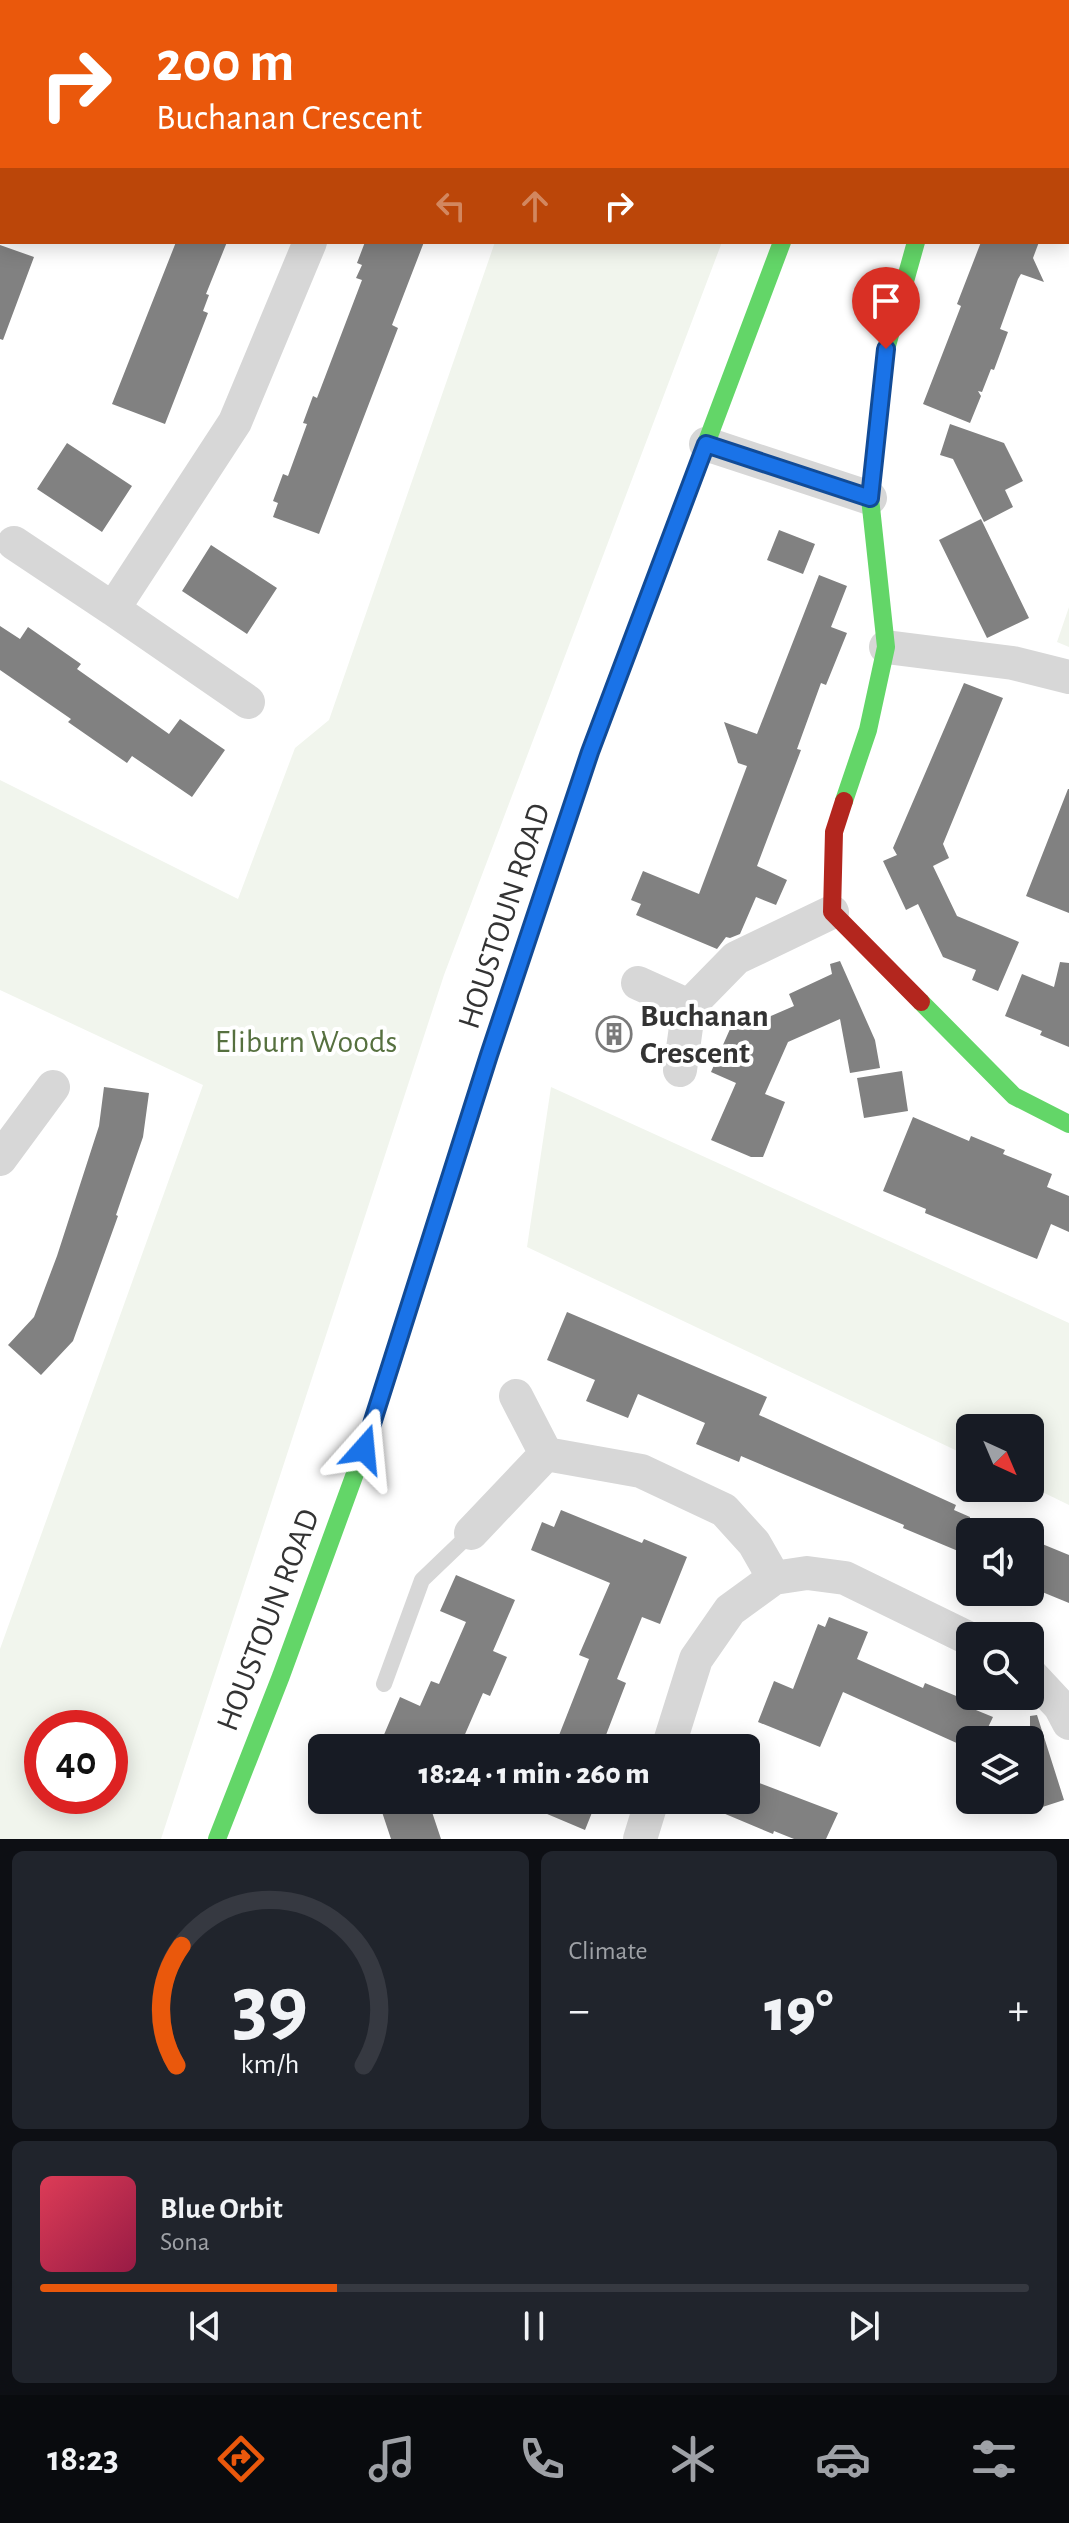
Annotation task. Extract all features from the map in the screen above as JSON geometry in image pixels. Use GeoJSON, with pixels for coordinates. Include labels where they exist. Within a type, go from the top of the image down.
{"type":"FeatureCollection","features":[{"type":"Feature","properties":{"kind":"street"},"geometry":{"type":"LineString","coordinates":[[113,609],[235,422],[309,244]]}},
{"type":"Feature","properties":{"kind":"street","name":"HOUSTOUN ROAD"},"geometry":{"type":"LineString","coordinates":[[217,1839],[364,1449],[489,1055],[590,752],[781,244]]}},
{"type":"Feature","properties":{"kind":"street"},"geometry":{"type":"LineString","coordinates":[[915,244],[886,349],[870,498],[886,647],[868,730],[834,832],[832,912],[1014,1096],[1069,1124]]}},
{"type":"Feature","properties":{"kind":"street"},"geometry":{"type":"LineString","coordinates":[[706,444],[870,498]]}},
{"type":"Feature","properties":{"kind":"street"},"geometry":{"type":"LineString","coordinates":[[14,543],[248,702]]}},
{"type":"Feature","properties":{"kind":"street"},"geometry":{"type":"LineString","coordinates":[[886,647],[1013,663],[1069,677]]}},
{"type":"Feature","properties":{"kind":"street"},"geometry":{"type":"LineString","coordinates":[[680,1070],[689,1006],[736,958],[832,912]]}},
{"type":"Feature","properties":{"kind":"street"},"geometry":{"type":"LineString","coordinates":[[638,983],[689,1006]]}},
{"type":"Feature","properties":{"kind":"street"},"geometry":{"type":"LineString","coordinates":[[0,1159],[53,1087]]}},
{"type":"Feature","properties":{"kind":"street"},"geometry":{"type":"LineString","coordinates":[[516,1396],[546,1454]]}},
{"type":"Feature","properties":{"kind":"street"},"geometry":{"type":"LineString","coordinates":[[471,1533],[546,1454]]}},
{"type":"Feature","properties":{"kind":"street"},"geometry":{"type":"LineString","coordinates":[[546,1454],[641,1471],[724,1510],[754,1543],[774,1578]]}},
{"type":"Feature","properties":{"kind":"street"},"geometry":{"type":"LineString","coordinates":[[672,1734],[696,1659],[730,1610],[774,1578],[807,1573],[845,1578],[956,1632]]}},
{"type":"Feature","properties":{"kind":"street"},"geometry":{"type":"LineString","coordinates":[[1044,1689],[1060,1706],[1069,1723]]}},
{"type":"Feature","properties":{"kind":"street"},"geometry":{"type":"LineString","coordinates":[[640,1839],[648,1814]]}},
{"type":"Feature","properties":{"kind":"lane"},"geometry":{"type":"LineString","coordinates":[[384,1684],[422,1580],[471,1533]]}},
{"type":"Feature","properties":{"kind":"green space","name":"Eliburn Woods"},"geometry":{"type":"Polygon","coordinates":[[[494,244],[721,244],[444,975],[161,1839],[0,1839],[0,1649],[203,1085],[0,990],[0,780],[238,899],[295,748],[329,720],[494,244]]]}},
{"type":"Feature","properties":{"kind":"green space"},"geometry":{"type":"Polygon","coordinates":[[[1069,607],[1069,647],[1057,642],[1069,607]]]}},
{"type":"Feature","properties":{"kind":"green space"},"geometry":{"type":"Polygon","coordinates":[[[551,1087],[1069,1323],[1069,1505],[1044,1493],[1044,1414],[956,1414],[956,1450],[527,1247],[551,1087]]]}},
{"type":"Feature","properties":{"kind":"building"},"geometry":{"type":"Polygon","coordinates":[[[175,244],[226,244],[206,294],[209,295],[203,311],[208,313],[165,424],[112,404],[175,244]]]}},
{"type":"Feature","properties":{"kind":"building"},"geometry":{"type":"Polygon","coordinates":[[[364,244],[423,244],[392,325],[398,328],[319,534],[273,517],[278,503],[273,501],[283,474],[288,476],[307,424],[303,423],[313,396],[317,398],[362,280],[356,278],[362,265],[357,263],[364,244]]]}},
{"type":"Feature","properties":{"kind":"building"},"geometry":{"type":"Polygon","coordinates":[[[980,244],[1038,244],[1033,258],[1044,282],[1021,274],[1018,279],[1000,329],[1008,332],[994,370],[991,369],[982,392],[978,391],[981,396],[970,423],[923,404],[961,306],[957,304],[980,244]]]}},
{"type":"Feature","properties":{"kind":"building"},"geometry":{"type":"Polygon","coordinates":[[[0,245],[34,257],[3,340],[0,339],[0,245]]]}},
{"type":"Feature","properties":{"kind":"building"},"geometry":{"type":"Polygon","coordinates":[[[950,424],[1004,443],[1023,481],[1005,490],[1013,507],[984,522],[953,459],[940,455],[950,424]]]}},
{"type":"Feature","properties":{"kind":"building"},"geometry":{"type":"Polygon","coordinates":[[[67,443],[132,486],[102,532],[37,489],[67,443]]]}},
{"type":"Feature","properties":{"kind":"building"},"geometry":{"type":"Polygon","coordinates":[[[981,519],[1029,618],[987,638],[939,540],[981,519]]]}},
{"type":"Feature","properties":{"kind":"building"},"geometry":{"type":"Polygon","coordinates":[[[779,530],[815,544],[803,574],[767,560],[779,530]]]}},
{"type":"Feature","properties":{"kind":"building"},"geometry":{"type":"Polygon","coordinates":[[[211,545],[277,588],[247,634],[182,591],[211,545]]]}},
{"type":"Feature","properties":{"kind":"building"},"geometry":{"type":"Polygon","coordinates":[[[819,575],[847,586],[831,627],[847,633],[826,685],[821,683],[797,749],[801,750],[757,866],[787,880],[776,905],[756,897],[740,934],[726,937],[717,949],[636,915],[641,904],[631,900],[643,871],[699,894],[747,766],[738,763],[724,722],[757,734],[819,575]]]}},
{"type":"Feature","properties":{"kind":"building"},"geometry":{"type":"Polygon","coordinates":[[[0,626],[20,639],[28,627],[81,664],[77,669],[169,734],[180,719],[225,750],[192,797],[132,756],[127,763],[68,722],[71,719],[0,670],[0,626]]]}},
{"type":"Feature","properties":{"kind":"building"},"geometry":{"type":"Polygon","coordinates":[[[964,683],[1003,698],[943,844],[949,858],[933,866],[957,916],[1019,942],[998,991],[972,980],[976,970],[943,957],[918,904],[906,910],[883,861],[897,855],[893,848],[964,683]]]}},
{"type":"Feature","properties":{"kind":"building"},"geometry":{"type":"Polygon","coordinates":[[[1069,789],[1069,913],[1026,896],[1069,789]]]}},
{"type":"Feature","properties":{"kind":"building"},"geometry":{"type":"Polygon","coordinates":[[[840,961],[875,1040],[880,1068],[850,1073],[840,1019],[788,1042],[765,1094],[785,1102],[763,1157],[751,1157],[711,1140],[736,1083],[711,1072],[734,1020],[746,1026],[749,1018],[757,1022],[794,1006],[789,994],[832,974],[830,964],[840,961]]]}},
{"type":"Feature","properties":{"kind":"building"},"geometry":{"type":"Polygon","coordinates":[[[1060,962],[1069,963],[1069,1047],[1040,1035],[1042,1031],[1005,1016],[1022,974],[1054,987],[1060,962]]]}},
{"type":"Feature","properties":{"kind":"building"},"geometry":{"type":"Polygon","coordinates":[[[902,1071],[908,1111],[864,1118],[857,1078],[902,1071]]]}},
{"type":"Feature","properties":{"kind":"building"},"geometry":{"type":"Polygon","coordinates":[[[104,1087],[149,1093],[143,1137],[73,1341],[41,1375],[8,1345],[34,1317],[57,1256],[99,1126],[104,1087]]]}},
{"type":"Feature","properties":{"kind":"building"},"geometry":{"type":"Polygon","coordinates":[[[913,1117],[969,1141],[971,1136],[1005,1150],[1003,1154],[1052,1174],[1047,1187],[1069,1196],[1069,1232],[1051,1224],[1037,1259],[925,1213],[926,1209],[883,1191],[913,1117]]]}},
{"type":"Feature","properties":{"kind":"building"},"geometry":{"type":"Polygon","coordinates":[[[567,1312],[767,1397],[759,1415],[956,1505],[954,1510],[970,1518],[956,1518],[956,1550],[741,1456],[739,1462],[696,1444],[705,1423],[638,1394],[628,1418],[586,1401],[595,1380],[547,1360],[567,1312]]]}},
{"type":"Feature","properties":{"kind":"building"},"geometry":{"type":"Polygon","coordinates":[[[561,1510],[642,1543],[644,1539],[687,1557],[660,1624],[642,1617],[617,1679],[626,1683],[606,1734],[560,1734],[589,1659],[579,1655],[610,1583],[531,1550],[542,1522],[554,1527],[561,1510]]]}},
{"type":"Feature","properties":{"kind":"building"},"geometry":{"type":"Polygon","coordinates":[[[1044,1545],[1069,1555],[1069,1603],[1044,1593],[1044,1545]]]}},
{"type":"Feature","properties":{"kind":"building"},"geometry":{"type":"Polygon","coordinates":[[[456,1575],[515,1600],[493,1651],[507,1657],[490,1696],[483,1693],[465,1734],[384,1734],[400,1697],[420,1706],[431,1681],[439,1684],[466,1622],[440,1611],[456,1575]]]}},
{"type":"Feature","properties":{"kind":"building"},"geometry":{"type":"Polygon","coordinates":[[[829,1617],[868,1632],[857,1659],[923,1688],[925,1683],[956,1696],[956,1710],[976,1710],[993,1717],[989,1726],[956,1726],[956,1743],[843,1692],[820,1747],[758,1722],[774,1681],[793,1689],[818,1624],[825,1627],[829,1617]]]}},
{"type":"Feature","properties":{"kind":"building"},"geometry":{"type":"Polygon","coordinates":[[[1037,1715],[1040,1726],[1030,1726],[1030,1716],[1037,1715]]]}},
{"type":"Feature","properties":{"kind":"building"},"geometry":{"type":"Polygon","coordinates":[[[1044,1737],[1064,1800],[1044,1806],[1044,1737]]]}},
{"type":"Feature","properties":{"kind":"building"},"geometry":{"type":"Polygon","coordinates":[[[760,1783],[838,1813],[826,1839],[794,1839],[774,1831],[773,1834],[725,1814],[760,1814],[760,1783]]]}},
{"type":"Feature","properties":{"kind":"building"},"geometry":{"type":"Polygon","coordinates":[[[383,1814],[433,1814],[441,1839],[391,1839],[383,1814]]]}},
{"type":"Feature","properties":{"kind":"building"},"geometry":{"type":"Polygon","coordinates":[[[547,1814],[591,1814],[585,1830],[547,1814]]]}},
{"type":"Feature","properties":{"kind":"traffic: fast"},"geometry":{"type":"LineString","coordinates":[[554,859],[590,752],[781,244]]}},
{"type":"Feature","properties":{"kind":"traffic: fast"},"geometry":{"type":"LineString","coordinates":[[844,801],[868,730],[886,647],[870,498],[886,349],[915,244]]}},
{"type":"Feature","properties":{"kind":"traffic: fast"},"geometry":{"type":"LineString","coordinates":[[921,1002],[1014,1096],[1069,1124]]}},
{"type":"Feature","properties":{"kind":"traffic: fast"},"geometry":{"type":"LineString","coordinates":[[217,1839],[364,1449],[491,1048]]}},
{"type":"Feature","properties":{"kind":"traffic: jam"},"geometry":{"type":"LineString","coordinates":[[844,801],[834,832],[832,912],[921,1002]]}},
{"type":"Feature","properties":{"kind":"traffic: jam"},"geometry":{"type":"LineString","coordinates":[[491,1048],[554,859]]}},
{"type":"Feature","properties":{"kind":"place","name":"Buchanan Crescent"},"geometry":{"type":"Point","coordinates":[614,1034]}},
{"type":"Feature","properties":{"kind":"route"},"geometry":{"type":"LineString","coordinates":[[364,1449],[489,1055],[590,752],[706,444],[870,498],[886,349]]}}]}
